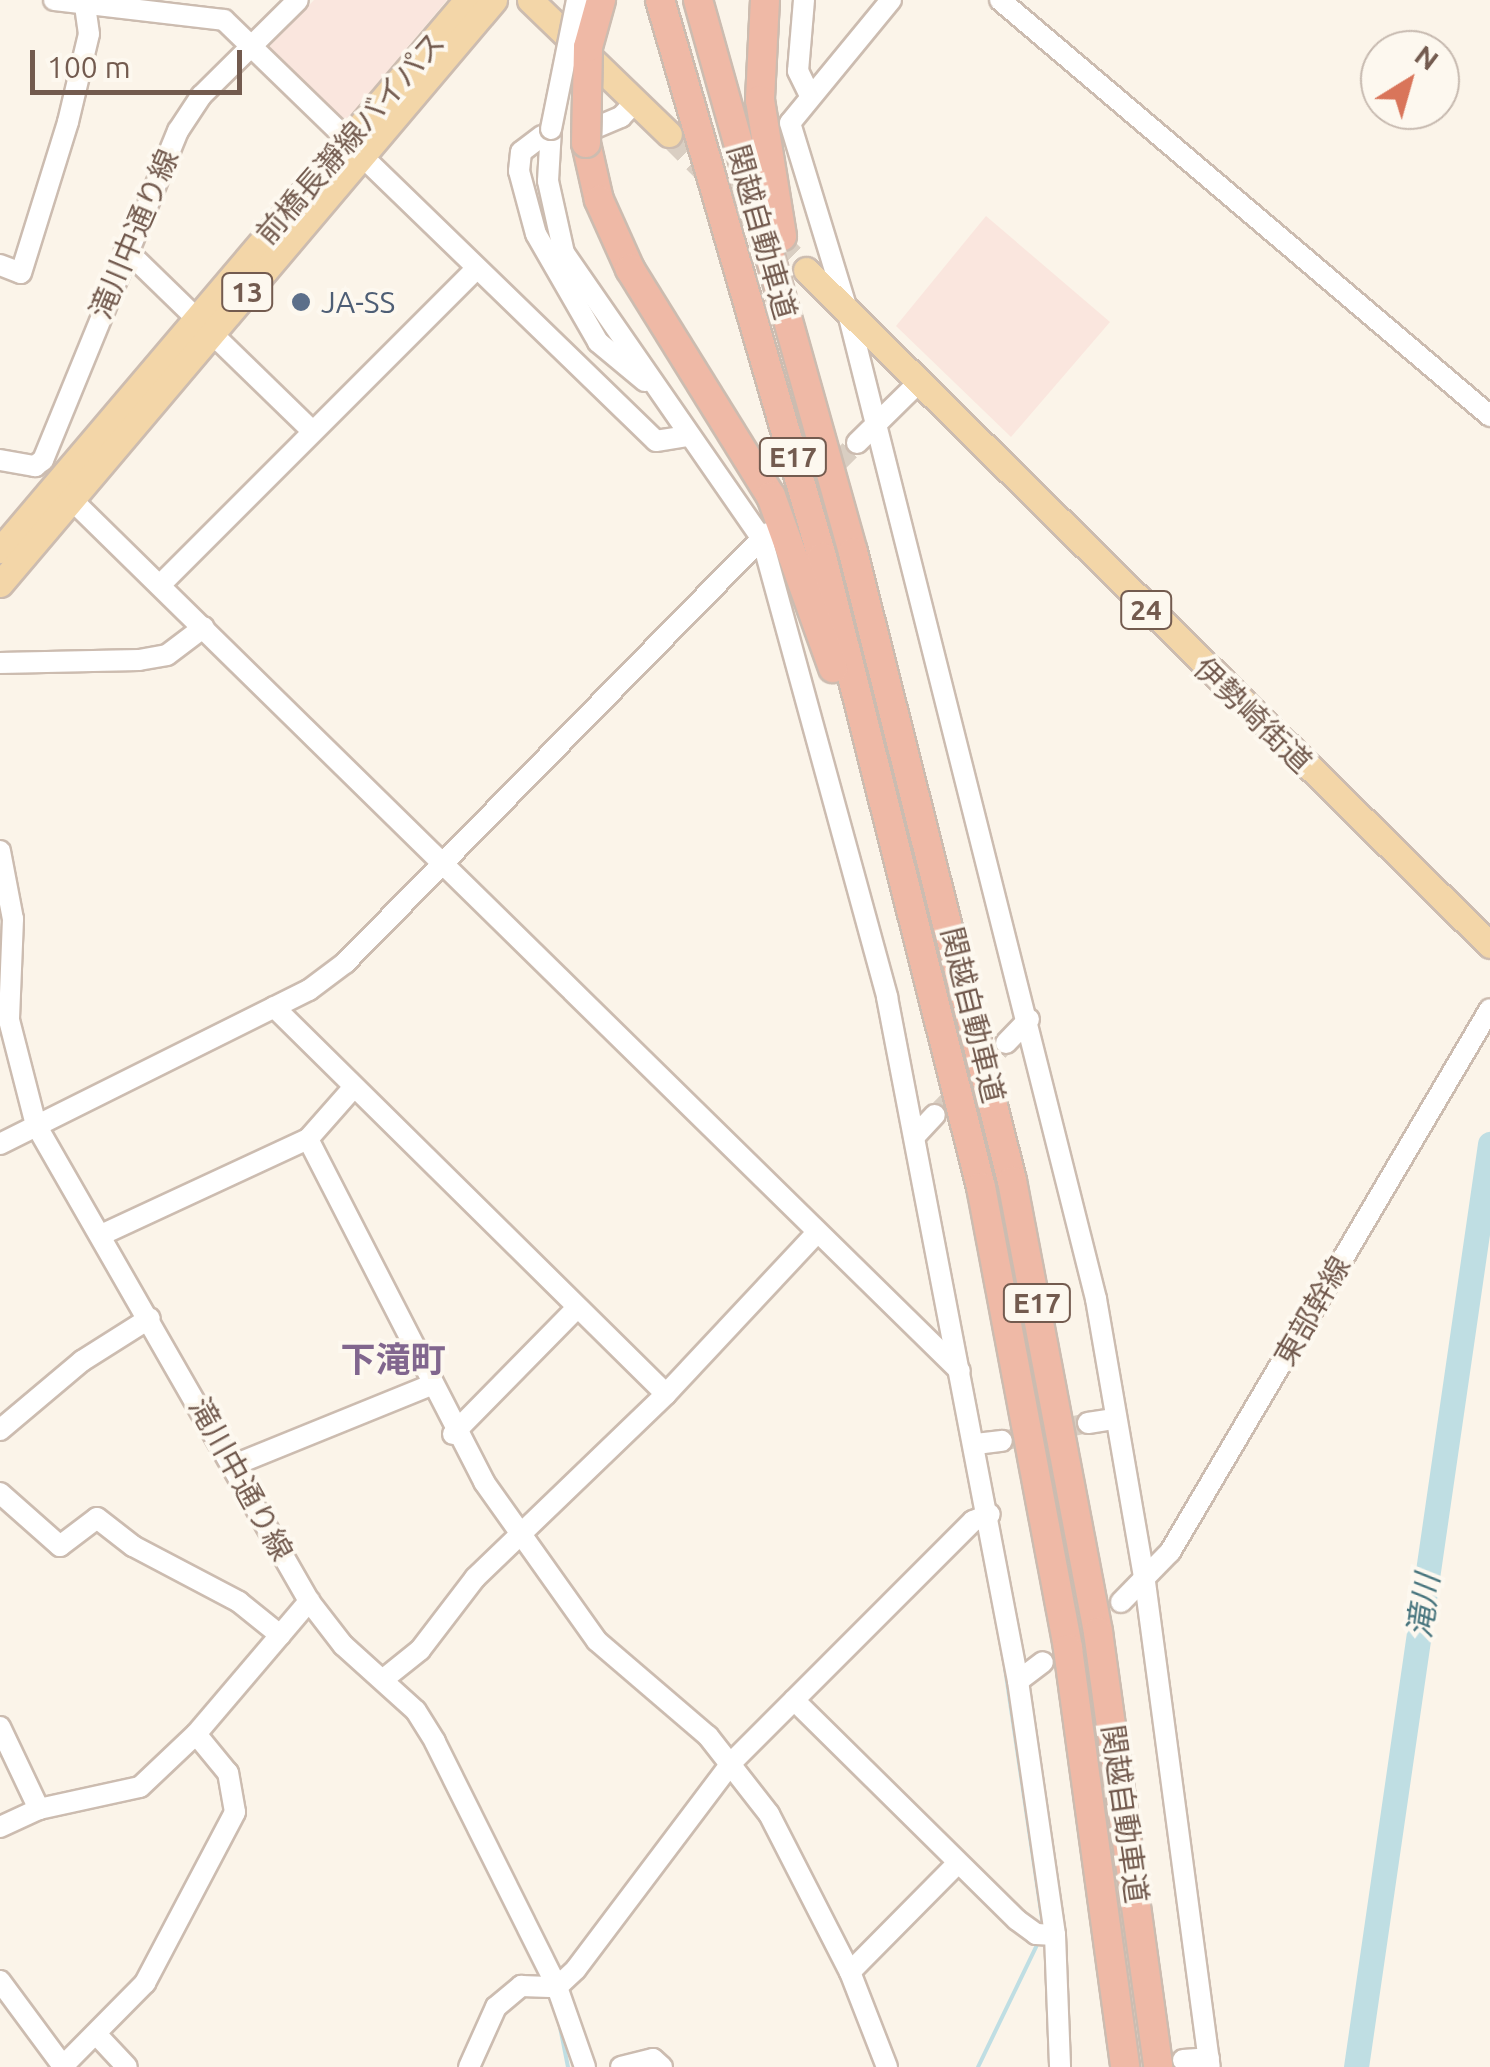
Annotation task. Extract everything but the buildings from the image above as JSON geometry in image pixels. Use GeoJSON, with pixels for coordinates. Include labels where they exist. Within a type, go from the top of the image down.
{"type":"FeatureCollection","features":[{"type":"Feature","properties":{"kind":"highway"},"geometry":{"type":"LineString","coordinates":[[602,0],[566,134],[630,269],[771,496],[916,916]]}},
{"type":"Feature","properties":{"kind":"highway","name":"関越自動車道"},"geometry":{"type":"LineString","coordinates":[[660,0],[822,557],[916,916],[981,1187],[1033,1447],[1095,1821],[1125,2067]]}},
{"type":"Feature","properties":{"kind":"highway","name":"関越自動車道"},"geometry":{"type":"LineString","coordinates":[[698,0],[853,552],[1008,1163],[1063,1434],[1170,2064]]}},
{"type":"Feature","properties":{"kind":"highway"},"geometry":{"type":"LineString","coordinates":[[765,0],[760,100],[770,189],[844,462],[853,552]]}},
{"type":"Feature","properties":{"kind":"main road","name":"前橋長瀞線バイパス"},"geometry":{"type":"LineString","coordinates":[[0,550],[204,326],[355,147],[466,0]]}},
{"type":"Feature","properties":{"kind":"main road","name":"前橋長瀞線バイパス"},"geometry":{"type":"LineString","coordinates":[[355,147],[494,0]]}},
{"type":"Feature","properties":{"kind":"main road"},"geometry":{"type":"LineString","coordinates":[[530,0],[670,134]]}},
{"type":"Feature","properties":{"kind":"main road","name":"伊勢崎街道"},"geometry":{"type":"LineString","coordinates":[[806,270],[917,384],[1490,945]]}},
{"type":"Feature","properties":{"kind":"main road","name":"前橋長瀞線バイパス"},"geometry":{"type":"LineString","coordinates":[[0,584],[204,326]]}},
{"type":"Feature","properties":{"kind":"street"},"geometry":{"type":"LineString","coordinates":[[54,0],[224,20],[656,441],[687,436]]}},
{"type":"Feature","properties":{"kind":"street","name":"滝川中通り線"},"geometry":{"type":"LineString","coordinates":[[0,460],[36,466],[43,460],[125,249],[178,131],[201,96],[298,0]]}},
{"type":"Feature","properties":{"kind":"street"},"geometry":{"type":"LineString","coordinates":[[577,0],[566,134],[548,181],[564,253],[650,384],[764,536],[918,1134],[1018,1681],[1060,2067]]}},
{"type":"Feature","properties":{"kind":"street"},"geometry":{"type":"LineString","coordinates":[[804,0],[798,72],[810,96]]}},
{"type":"Feature","properties":{"kind":"street"},"geometry":{"type":"LineString","coordinates":[[892,0],[790,124],[848,313],[1096,1299],[1113,1420],[1145,1582],[1210,2063],[1170,2064]]}},
{"type":"Feature","properties":{"kind":"street"},"geometry":{"type":"LineString","coordinates":[[1000,0],[1490,416]]}},
{"type":"Feature","properties":{"kind":"street"},"geometry":{"type":"LineString","coordinates":[[0,265],[21,273],[68,122],[90,34],[85,4]]}},
{"type":"Feature","properties":{"kind":"street"},"geometry":{"type":"LineString","coordinates":[[566,134],[621,118],[634,102]]}},
{"type":"Feature","properties":{"kind":"street"},"geometry":{"type":"LineString","coordinates":[[125,249],[312,431]]}},
{"type":"Feature","properties":{"kind":"street"},"geometry":{"type":"LineString","coordinates":[[160,585],[476,269]]}},
{"type":"Feature","properties":{"kind":"street"},"geometry":{"type":"LineString","coordinates":[[857,443],[917,384]]}},
{"type":"Feature","properties":{"kind":"street"},"geometry":{"type":"LineString","coordinates":[[71,499],[815,1235],[960,1371]]}},
{"type":"Feature","properties":{"kind":"street"},"geometry":{"type":"LineString","coordinates":[[0,1144],[274,1007],[346,963],[764,536]]}},
{"type":"Feature","properties":{"kind":"street"},"geometry":{"type":"LineString","coordinates":[[0,663],[138,660],[166,654],[204,628]]}},
{"type":"Feature","properties":{"kind":"street","name":"滝川中通り線"},"geometry":{"type":"LineString","coordinates":[[0,851],[14,920],[9,1020],[36,1125],[150,1318],[308,1600],[342,1644],[385,1678],[435,1742],[557,1988],[585,2067]]}},
{"type":"Feature","properties":{"kind":"street"},"geometry":{"type":"LineString","coordinates":[[274,1007],[666,1394]]}},
{"type":"Feature","properties":{"kind":"street","name":"東部幹線"},"geometry":{"type":"LineString","coordinates":[[1121,1602],[1145,1582],[1170,1552],[1490,1009]]}},
{"type":"Feature","properties":{"kind":"street"},"geometry":{"type":"LineString","coordinates":[[1006,1042],[1028,1019]]}},
{"type":"Feature","properties":{"kind":"street"},"geometry":{"type":"LineString","coordinates":[[101,1236],[308,1139],[353,1088]]}},
{"type":"Feature","properties":{"kind":"street"},"geometry":{"type":"LineString","coordinates":[[918,1134],[935,1116]]}},
{"type":"Feature","properties":{"kind":"street"},"geometry":{"type":"LineString","coordinates":[[308,1139],[394,1303],[454,1434],[521,1536],[597,1641],[732,1762],[769,1814],[850,1972],[887,2067]]}},
{"type":"Feature","properties":{"kind":"street"},"geometry":{"type":"LineString","coordinates":[[385,1678],[420,1650],[476,1578],[666,1394],[815,1235]]}},
{"type":"Feature","properties":{"kind":"street"},"geometry":{"type":"LineString","coordinates":[[454,1434],[577,1308]]}},
{"type":"Feature","properties":{"kind":"street"},"geometry":{"type":"LineString","coordinates":[[0,1430],[82,1360],[150,1318]]}},
{"type":"Feature","properties":{"kind":"street"},"geometry":{"type":"LineString","coordinates":[[234,1466],[430,1386]]}},
{"type":"Feature","properties":{"kind":"street"},"geometry":{"type":"LineString","coordinates":[[1088,1422],[1113,1420]]}},
{"type":"Feature","properties":{"kind":"street"},"geometry":{"type":"LineString","coordinates":[[976,1444],[1002,1441]]}},
{"type":"Feature","properties":{"kind":"street"},"geometry":{"type":"LineString","coordinates":[[0,1493],[60,1546],[97,1518],[133,1546],[239,1602],[280,1635]]}},
{"type":"Feature","properties":{"kind":"street"},"geometry":{"type":"LineString","coordinates":[[469,2067],[496,2007],[521,1986],[557,1988],[732,1762],[973,1521],[990,1514]]}},
{"type":"Feature","properties":{"kind":"street"},"geometry":{"type":"LineString","coordinates":[[0,1827],[40,1809],[140,1788],[196,1734],[308,1600]]}},
{"type":"Feature","properties":{"kind":"street"},"geometry":{"type":"LineString","coordinates":[[1018,1681],[1043,1662]]}},
{"type":"Feature","properties":{"kind":"street"},"geometry":{"type":"LineString","coordinates":[[794,1700],[958,1863],[1046,1935]]}},
{"type":"Feature","properties":{"kind":"street"},"geometry":{"type":"LineString","coordinates":[[0,1727],[40,1809]]}},
{"type":"Feature","properties":{"kind":"street"},"geometry":{"type":"LineString","coordinates":[[0,1981],[62,2066],[98,2036],[145,1983],[235,1812],[228,1773],[196,1734]]}},
{"type":"Feature","properties":{"kind":"street"},"geometry":{"type":"LineString","coordinates":[[850,1972],[958,1863]]}},
{"type":"Feature","properties":{"kind":"street"},"geometry":{"type":"LineString","coordinates":[[98,2036],[127,2067]]}},
{"type":"Feature","properties":{"kind":"street"},"geometry":{"type":"LineString","coordinates":[[621,2067],[653,2060],[662,2067]]}},
{"type":"Feature","properties":{"kind":"shaded area"},"geometry":{"type":"Polygon","coordinates":[[[314,0],[447,0],[344,123],[264,52],[314,0]]]}},
{"type":"Feature","properties":{"kind":"shaded area"},"geometry":{"type":"Polygon","coordinates":[[[986,216],[1110,322],[1011,437],[896,326],[986,216]]]}},
{"type":"Feature","properties":{"kind":"waterway","name":"滝川"},"geometry":{"type":"LineString","coordinates":[[1356,2067],[1490,1144]]}},
{"type":"Feature","properties":{"kind":"waterway"},"geometry":{"type":"LineString","coordinates":[[1005,1668],[1043,1925]]}},
{"type":"Feature","properties":{"kind":"waterway"},"geometry":{"type":"LineString","coordinates":[[978,2067],[1040,1939]]}},
{"type":"Feature","properties":{"kind":"waterway"},"geometry":{"type":"LineString","coordinates":[[559,2022],[568,2067]]}},
{"type":"Feature","properties":{"kind":"tunnel"},"geometry":{"type":"LineString","coordinates":[[669,134],[806,270]]}},
{"type":"Feature","properties":{"kind":"tunnel"},"geometry":{"type":"LineString","coordinates":[[772,528],[857,443]]}},
{"type":"Feature","properties":{"kind":"tunnel"},"geometry":{"type":"LineString","coordinates":[[935,1115],[1006,1043]]}},
{"type":"Feature","properties":{"kind":"tunnel"},"geometry":{"type":"LineString","coordinates":[[1002,1441],[1088,1423]]}},
{"type":"Feature","properties":{"kind":"place","name":"JA-SS"},"geometry":{"type":"Point","coordinates":[301,302]}},
{"type":"Feature","properties":{"kind":"district","name":"下滝町"},"geometry":{"type":"Point","coordinates":[393,1359]}}]}
